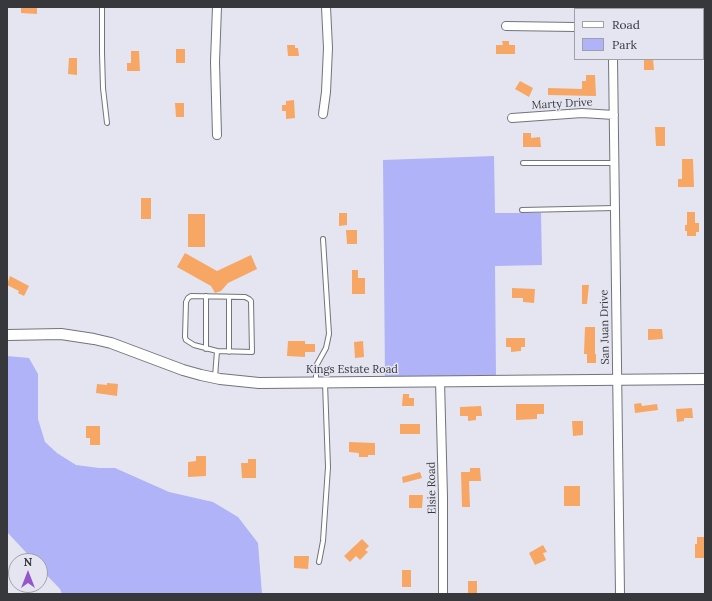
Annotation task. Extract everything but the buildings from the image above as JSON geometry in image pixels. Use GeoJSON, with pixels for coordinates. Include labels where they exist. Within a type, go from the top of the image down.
{"type":"FeatureCollection","features":[{"type":"Feature","properties":{"kind":"street"},"geometry":{"type":"LineString","coordinates":[[217,7],[215,62],[217,136]]}},
{"type":"Feature","properties":{"kind":"street"},"geometry":{"type":"LineString","coordinates":[[323,114],[328,55],[326,7]]}},
{"type":"Feature","properties":{"kind":"street"},"geometry":{"type":"LineString","coordinates":[[506,26],[574,27]]}},
{"type":"Feature","properties":{"kind":"street","name":"San Juan Drive"},"geometry":{"type":"LineString","coordinates":[[613,60],[620,594]]}},
{"type":"Feature","properties":{"kind":"street","name":"Marty Drive"},"geometry":{"type":"LineString","coordinates":[[512,118],[582,113],[614,115]]}},
{"type":"Feature","properties":{"kind":"street","name":"Kings Estate Road"},"geometry":{"type":"LineString","coordinates":[[7,335],[61,334],[94,339],[111,343],[183,370],[215,378],[259,383],[705,379]]}},
{"type":"Feature","properties":{"kind":"street","name":"Elsie Road"},"geometry":{"type":"LineString","coordinates":[[440,381],[443,497],[443,594]]}},
{"type":"Feature","properties":{"kind":"lane"},"geometry":{"type":"LineString","coordinates":[[102,7],[103,88],[108,123]]}},
{"type":"Feature","properties":{"kind":"lane"},"geometry":{"type":"LineString","coordinates":[[523,163],[614,164]]}},
{"type":"Feature","properties":{"kind":"lane"},"geometry":{"type":"LineString","coordinates":[[522,210],[615,208]]}},
{"type":"Feature","properties":{"kind":"lane"},"geometry":{"type":"LineString","coordinates":[[319,562],[323,541],[328,467],[320,382],[316,366],[326,348],[329,334],[323,239]]}},
{"type":"Feature","properties":{"kind":"lane"},"geometry":{"type":"LineString","coordinates":[[191,296],[229,297],[245,297],[249,298],[251,301],[252,349],[250,353],[217,351],[189,343],[185,337],[186,302],[188,298],[191,296]]}},
{"type":"Feature","properties":{"kind":"lane"},"geometry":{"type":"LineString","coordinates":[[206,296],[206,349]]}},
{"type":"Feature","properties":{"kind":"lane"},"geometry":{"type":"LineString","coordinates":[[229,297],[229,352]]}},
{"type":"Feature","properties":{"kind":"lane"},"geometry":{"type":"LineString","coordinates":[[215,378],[217,351]]}},
{"type":"Feature","properties":{"kind":"green space"},"geometry":{"type":"Polygon","coordinates":[[[494,156],[495,213],[541,213],[542,265],[495,266],[496,377],[385,378],[383,160],[494,156]]]}},
{"type":"Feature","properties":{"kind":"green space"},"geometry":{"type":"Polygon","coordinates":[[[7,356],[29,358],[38,374],[38,419],[45,442],[57,453],[76,465],[99,468],[115,468],[169,492],[213,502],[238,517],[258,543],[262,594],[62,594],[60,589],[48,576],[48,553],[27,553],[7,532],[7,356]]]}}]}
